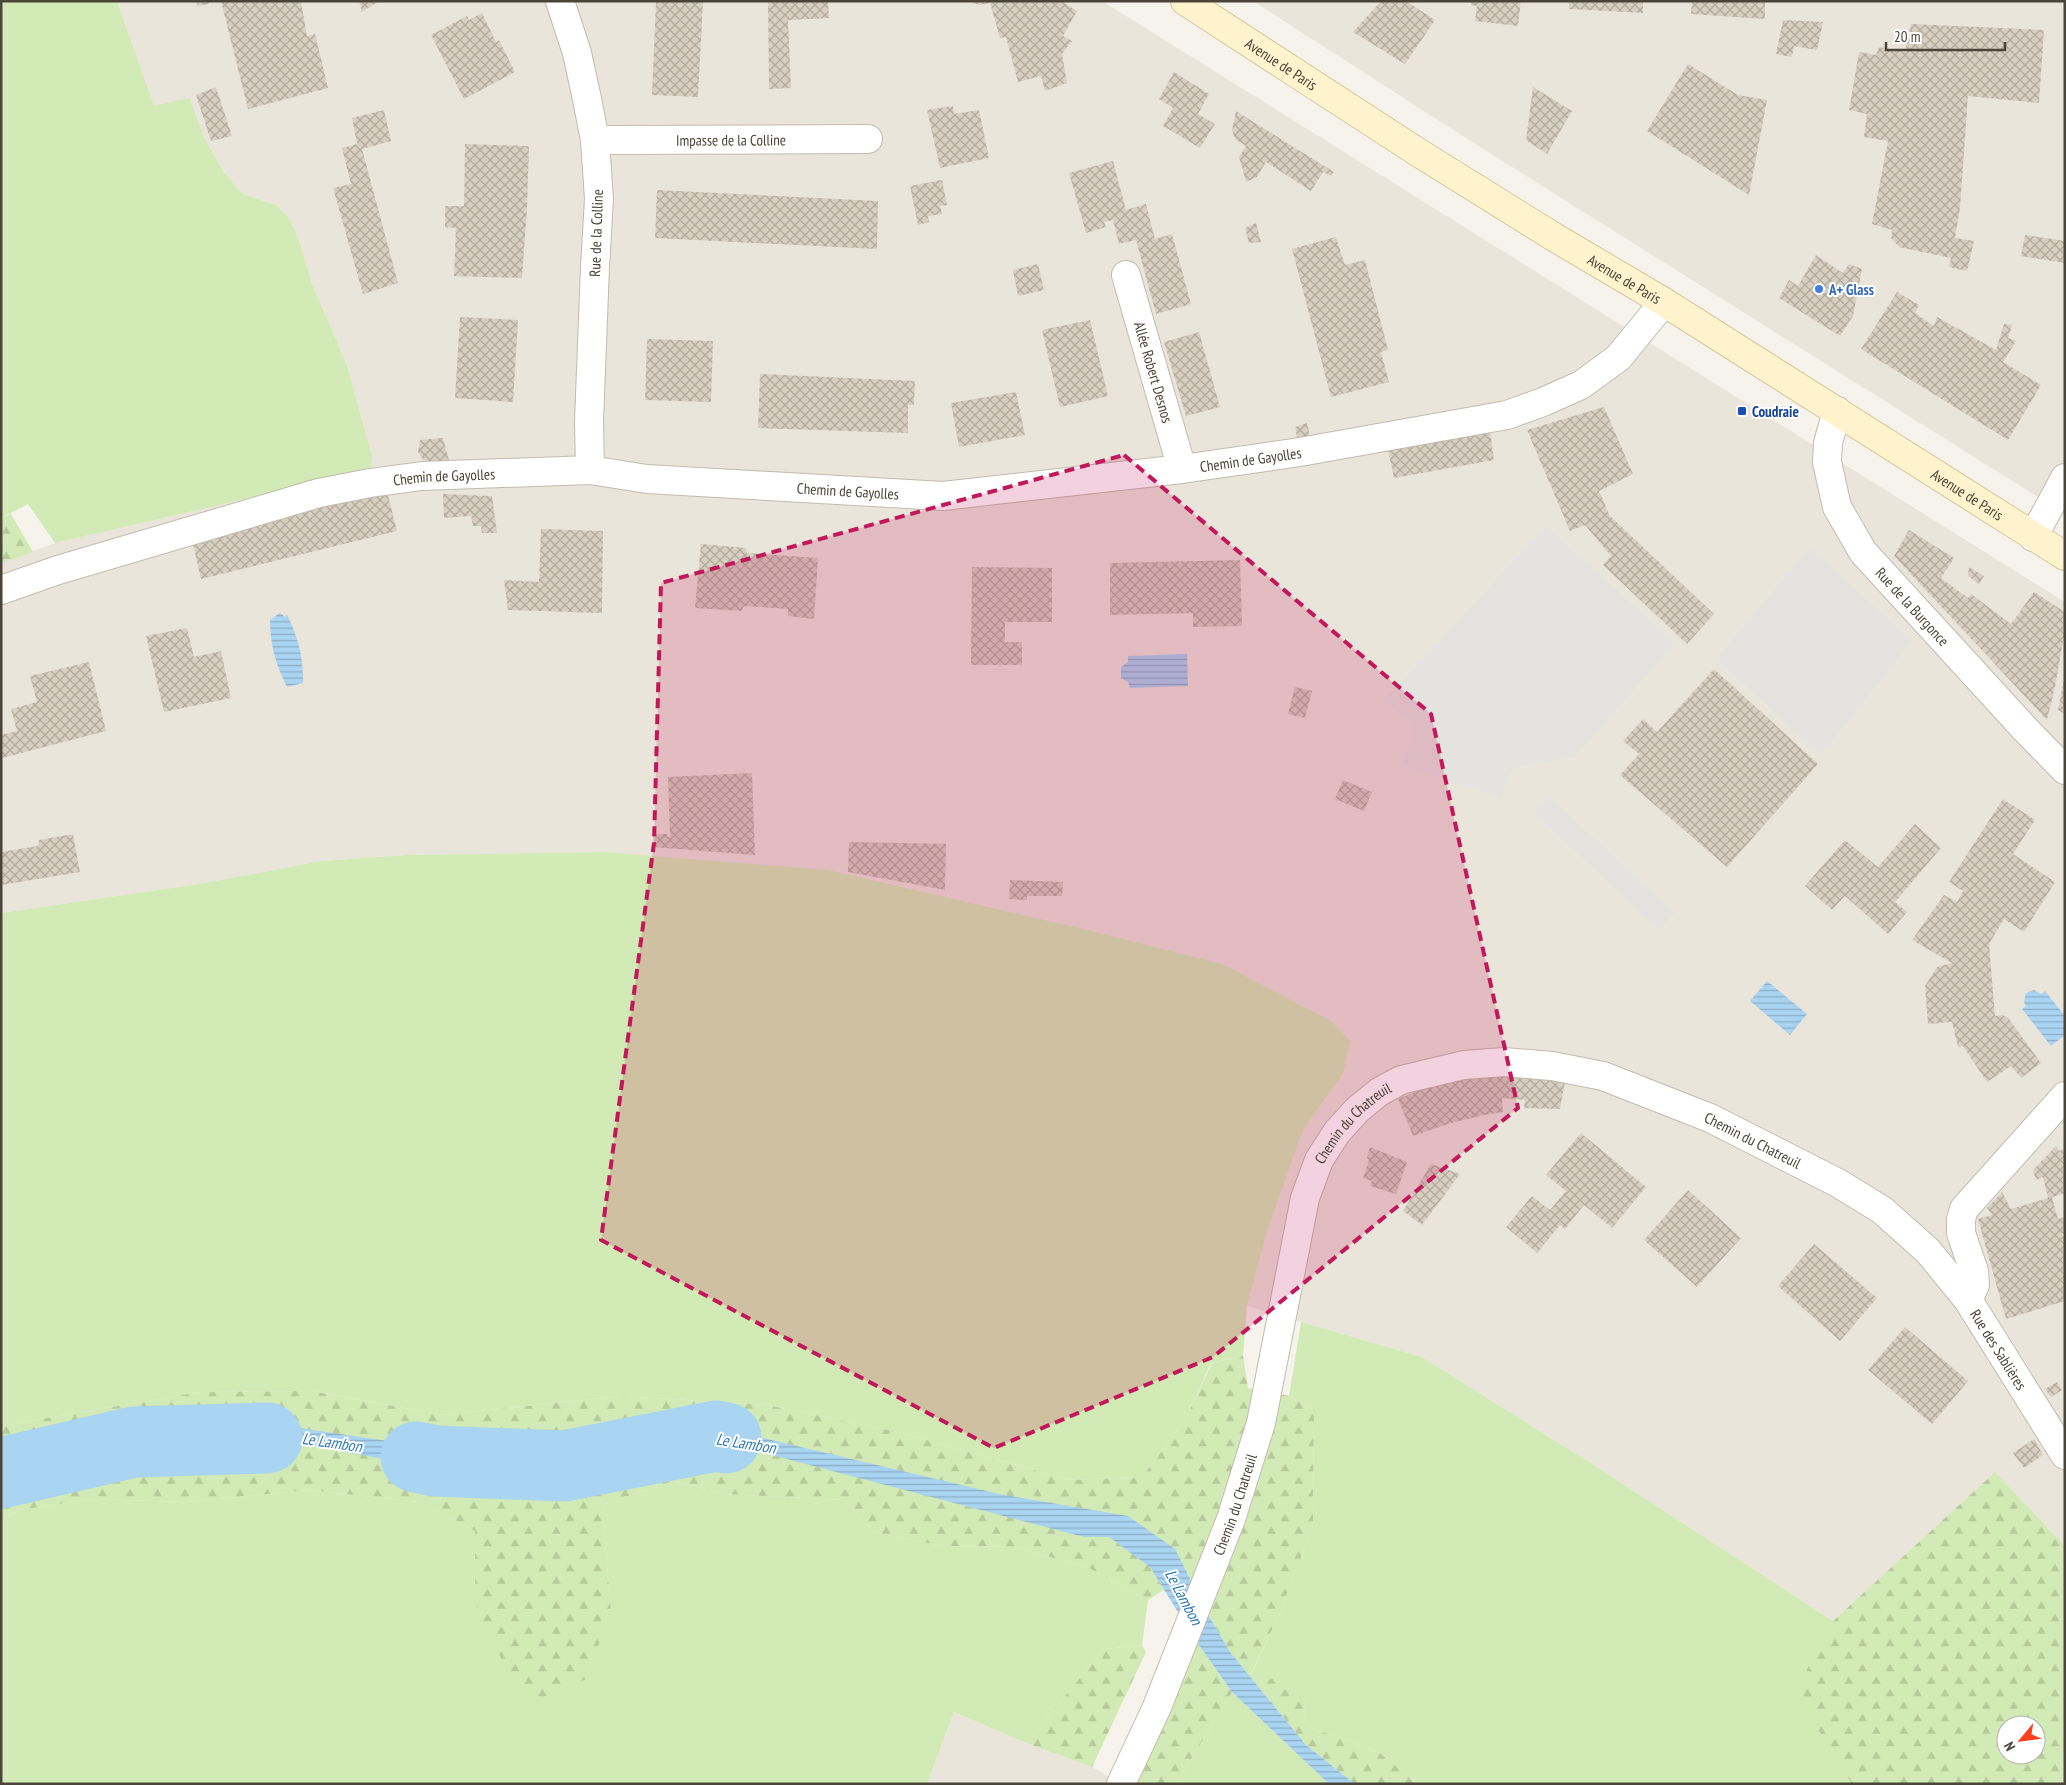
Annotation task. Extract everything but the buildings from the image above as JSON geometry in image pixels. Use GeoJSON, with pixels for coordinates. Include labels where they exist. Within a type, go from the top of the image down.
{"type":"FeatureCollection","features":[{"type":"Feature","properties":{"kind":"main road","name":"Avenue de Paris"},"geometry":{"type":"LineString","coordinates":[[1185,1],[1416,151],[1554,237],[1664,302],[2065,556]]}},
{"type":"Feature","properties":{"kind":"street","name":"Rue de la Colline"},"geometry":{"type":"LineString","coordinates":[[560,1],[577,53],[595,140],[599,199],[594,276],[589,421],[590,470]]}},
{"type":"Feature","properties":{"kind":"street","name":"Impasse de la Colline"},"geometry":{"type":"LineString","coordinates":[[595,140],[868,139]]}},
{"type":"Feature","properties":{"kind":"street","name":"Allée Robert Desnos"},"geometry":{"type":"LineString","coordinates":[[1126,275],[1182,469]]}},
{"type":"Feature","properties":{"kind":"street","name":"Chemin de Gayolles"},"geometry":{"type":"LineString","coordinates":[[1,590],[58,570],[327,491],[422,476],[590,470],[646,479],[943,496],[1182,469],[1300,452],[1507,415],[1543,402],[1581,385],[1618,358],[1664,302]]}},
{"type":"Feature","properties":{"kind":"street","name":"Rue de la Burgonce"},"geometry":{"type":"LineString","coordinates":[[1837,411],[1828,443],[1827,462],[1837,507],[1863,552],[2065,770]]}},
{"type":"Feature","properties":{"kind":"street"},"geometry":{"type":"LineString","coordinates":[[2033,537],[2065,478]]}},
{"type":"Feature","properties":{"kind":"street","name":"Chemin du Chatreuil"},"geometry":{"type":"LineString","coordinates":[[1121,1784],[1158,1707],[1231,1519],[1261,1423],[1305,1198],[1319,1160],[1337,1132],[1356,1110],[1379,1092],[1401,1080],[1464,1065],[1504,1062],[1552,1066],[1603,1076],[1710,1118],[1792,1158],[1882,1210],[1928,1251],[1968,1300]]}},
{"type":"Feature","properties":{"kind":"street","name":"Rue des Sablières"},"geometry":{"type":"LineString","coordinates":[[2065,1096],[1964,1209],[1961,1219],[1961,1233],[1974,1271],[1976,1285],[1968,1300],[2065,1455]]}},
{"type":"Feature","properties":{"kind":"highlighted area"},"geometry":{"type":"Polygon","coordinates":[[[1124,455],[1431,714],[1518,1108],[1213,1357],[994,1448],[601,1240],[654,843],[661,583],[1124,455]]]}},
{"type":"Feature","properties":{"kind":"shaded area"},"geometry":{"type":"Polygon","coordinates":[[[117,1],[1102,1],[2065,602],[2065,1546],[1995,1472],[1833,1621],[1589,1462],[1422,1357],[1247,1306],[1267,1232],[1303,1130],[1343,1074],[603,852],[408,855],[321,861],[199,884],[1,913],[1,563],[55,543],[371,470],[372,456],[347,365],[312,284],[301,246],[290,219],[276,205],[243,194],[224,173],[204,137],[154,106],[117,1]]]}},
{"type":"Feature","properties":{"kind":"shaded area"},"geometry":{"type":"Polygon","coordinates":[[[1253,1],[2065,1],[2065,514],[1469,140],[1253,1]]]}},
{"type":"Feature","properties":{"kind":"shaded area"},"geometry":{"type":"Polygon","coordinates":[[[1546,526],[1675,643],[1575,757],[1515,767],[1511,771],[1500,799],[1403,764],[1413,736],[1409,722],[1385,699],[1546,526]]]}},
{"type":"Feature","properties":{"kind":"shaded area"},"geometry":{"type":"Polygon","coordinates":[[[1810,547],[1912,641],[1821,755],[1716,659],[1810,547]]]}},
{"type":"Feature","properties":{"kind":"shaded area"},"geometry":{"type":"Polygon","coordinates":[[[1549,796],[1675,913],[1659,930],[1533,812],[1549,796]]]}},
{"type":"Feature","properties":{"kind":"shaded area"},"geometry":{"type":"Polygon","coordinates":[[[954,1712],[1026,1743],[1092,1767],[1122,1784],[927,1784],[954,1712]]]}},
{"type":"Feature","properties":{"kind":"green space"},"geometry":{"type":"Polygon","coordinates":[[[1,1],[117,1],[154,106],[189,98],[204,137],[224,173],[243,194],[276,205],[290,219],[301,246],[312,284],[347,365],[372,456],[371,470],[55,543],[28,504],[1,518],[1,1]]]}},
{"type":"Feature","properties":{"kind":"green space"},"geometry":{"type":"Polygon","coordinates":[[[11,514],[33,552],[1,563],[1,518],[11,514]]]}},
{"type":"Feature","properties":{"kind":"green space"},"geometry":{"type":"Polygon","coordinates":[[[603,852],[828,870],[1087,930],[1222,964],[1331,1021],[1350,1041],[1343,1074],[1303,1130],[1267,1232],[1247,1306],[1243,1356],[1211,1363],[1185,1420],[1142,1477],[1070,1480],[898,1432],[767,1405],[621,1396],[443,1415],[312,1391],[200,1392],[1,1426],[1,913],[199,884],[321,861],[408,855],[603,852]]]}},
{"type":"Feature","properties":{"kind":"green space"},"geometry":{"type":"Polygon","coordinates":[[[1301,1322],[1422,1357],[1589,1462],[1833,1621],[1796,1692],[1852,1784],[1418,1784],[1379,1752],[1306,1726],[1305,1698],[1250,1677],[1279,1615],[1313,1525],[1314,1410],[1289,1396],[1301,1322]]]}},
{"type":"Feature","properties":{"kind":"green space"},"geometry":{"type":"Polygon","coordinates":[[[1243,1356],[1248,1388],[1289,1396],[1314,1410],[1313,1525],[1279,1615],[1250,1676],[1282,1680],[1305,1698],[1306,1726],[1379,1752],[1418,1784],[1355,1784],[1306,1745],[1230,1652],[1188,1574],[1148,1600],[1089,1568],[1014,1547],[942,1546],[873,1532],[844,1500],[725,1494],[673,1481],[602,1505],[611,1611],[586,1679],[537,1700],[508,1673],[475,1603],[475,1531],[419,1502],[309,1490],[186,1502],[93,1499],[20,1510],[1,1519],[1,1426],[200,1392],[312,1391],[443,1415],[621,1396],[767,1405],[898,1432],[1070,1480],[1142,1477],[1185,1420],[1212,1363],[1243,1356]]]}},
{"type":"Feature","properties":{"kind":"green space"},"geometry":{"type":"Polygon","coordinates":[[[1995,1472],[2065,1546],[2065,1784],[1852,1784],[1795,1692],[1833,1621],[1995,1472]]]}},
{"type":"Feature","properties":{"kind":"green space"},"geometry":{"type":"Polygon","coordinates":[[[673,1481],[725,1494],[844,1500],[873,1532],[942,1546],[1014,1547],[1089,1568],[1148,1600],[1142,1645],[1104,1649],[1026,1743],[954,1712],[927,1784],[1,1784],[1,1519],[20,1510],[93,1499],[186,1502],[309,1490],[419,1502],[475,1531],[475,1604],[611,1611],[602,1505],[673,1481]]]}},
{"type":"Feature","properties":{"kind":"green space"},"geometry":{"type":"Polygon","coordinates":[[[1194,1638],[1232,1692],[1176,1784],[1130,1784],[1194,1638]]]}},
{"type":"Feature","properties":{"kind":"green space"},"geometry":{"type":"Polygon","coordinates":[[[1142,1645],[1146,1652],[1092,1767],[1026,1743],[1104,1649],[1142,1645]]]}},
{"type":"Feature","properties":{"kind":"green space"},"geometry":{"type":"Polygon","coordinates":[[[1232,1692],[1329,1784],[1176,1784],[1232,1692]]]}},
{"type":"Feature","properties":{"kind":"water"},"geometry":{"type":"Polygon","coordinates":[[[280,613],[285,617],[287,615],[291,623],[300,648],[302,665],[303,683],[287,687],[274,655],[270,629],[270,620],[280,613]]]}},
{"type":"Feature","properties":{"kind":"water"},"geometry":{"type":"Polygon","coordinates":[[[1187,654],[1188,686],[1130,688],[1128,682],[1121,678],[1121,667],[1128,662],[1128,656],[1187,654]]]}},
{"type":"Feature","properties":{"kind":"water"},"geometry":{"type":"Polygon","coordinates":[[[1767,981],[1807,1014],[1790,1035],[1750,1001],[1767,981]]]}},
{"type":"Feature","properties":{"kind":"water"},"geometry":{"type":"Polygon","coordinates":[[[2034,990],[2041,994],[2045,991],[2065,1016],[2065,1035],[2051,1046],[2022,1009],[2026,1006],[2024,1002],[2026,993],[2034,990]]]}},
{"type":"Feature","properties":{"kind":"water"},"geometry":{"type":"Polygon","coordinates":[[[292,1427],[504,1458],[729,1430],[999,1494],[1128,1516],[1175,1549],[1210,1618],[1230,1652],[1306,1745],[1355,1784],[1329,1784],[1232,1692],[1194,1638],[1150,1567],[1109,1537],[1084,1537],[730,1444],[444,1471],[296,1442],[86,1458],[1,1475],[1,1465],[38,1457],[292,1427]]]}},
{"type":"Feature","properties":{"kind":"waterway","name":"Le Lambon"},"geometry":{"type":"LineString","coordinates":[[416,1457],[435,1461],[564,1466],[716,1436],[726,1438]]}},
{"type":"Feature","properties":{"kind":"waterway","name":"Le Lambon"},"geometry":{"type":"LineString","coordinates":[[1,1473],[134,1442],[267,1438]]}},
{"type":"Feature","properties":{"kind":"place","name":"A+ Glass"},"geometry":{"type":"Point","coordinates":[1819,289]}},
{"type":"Feature","properties":{"kind":"place","name":"Coudraie"},"geometry":{"type":"Point","coordinates":[1742,411]}}]}
